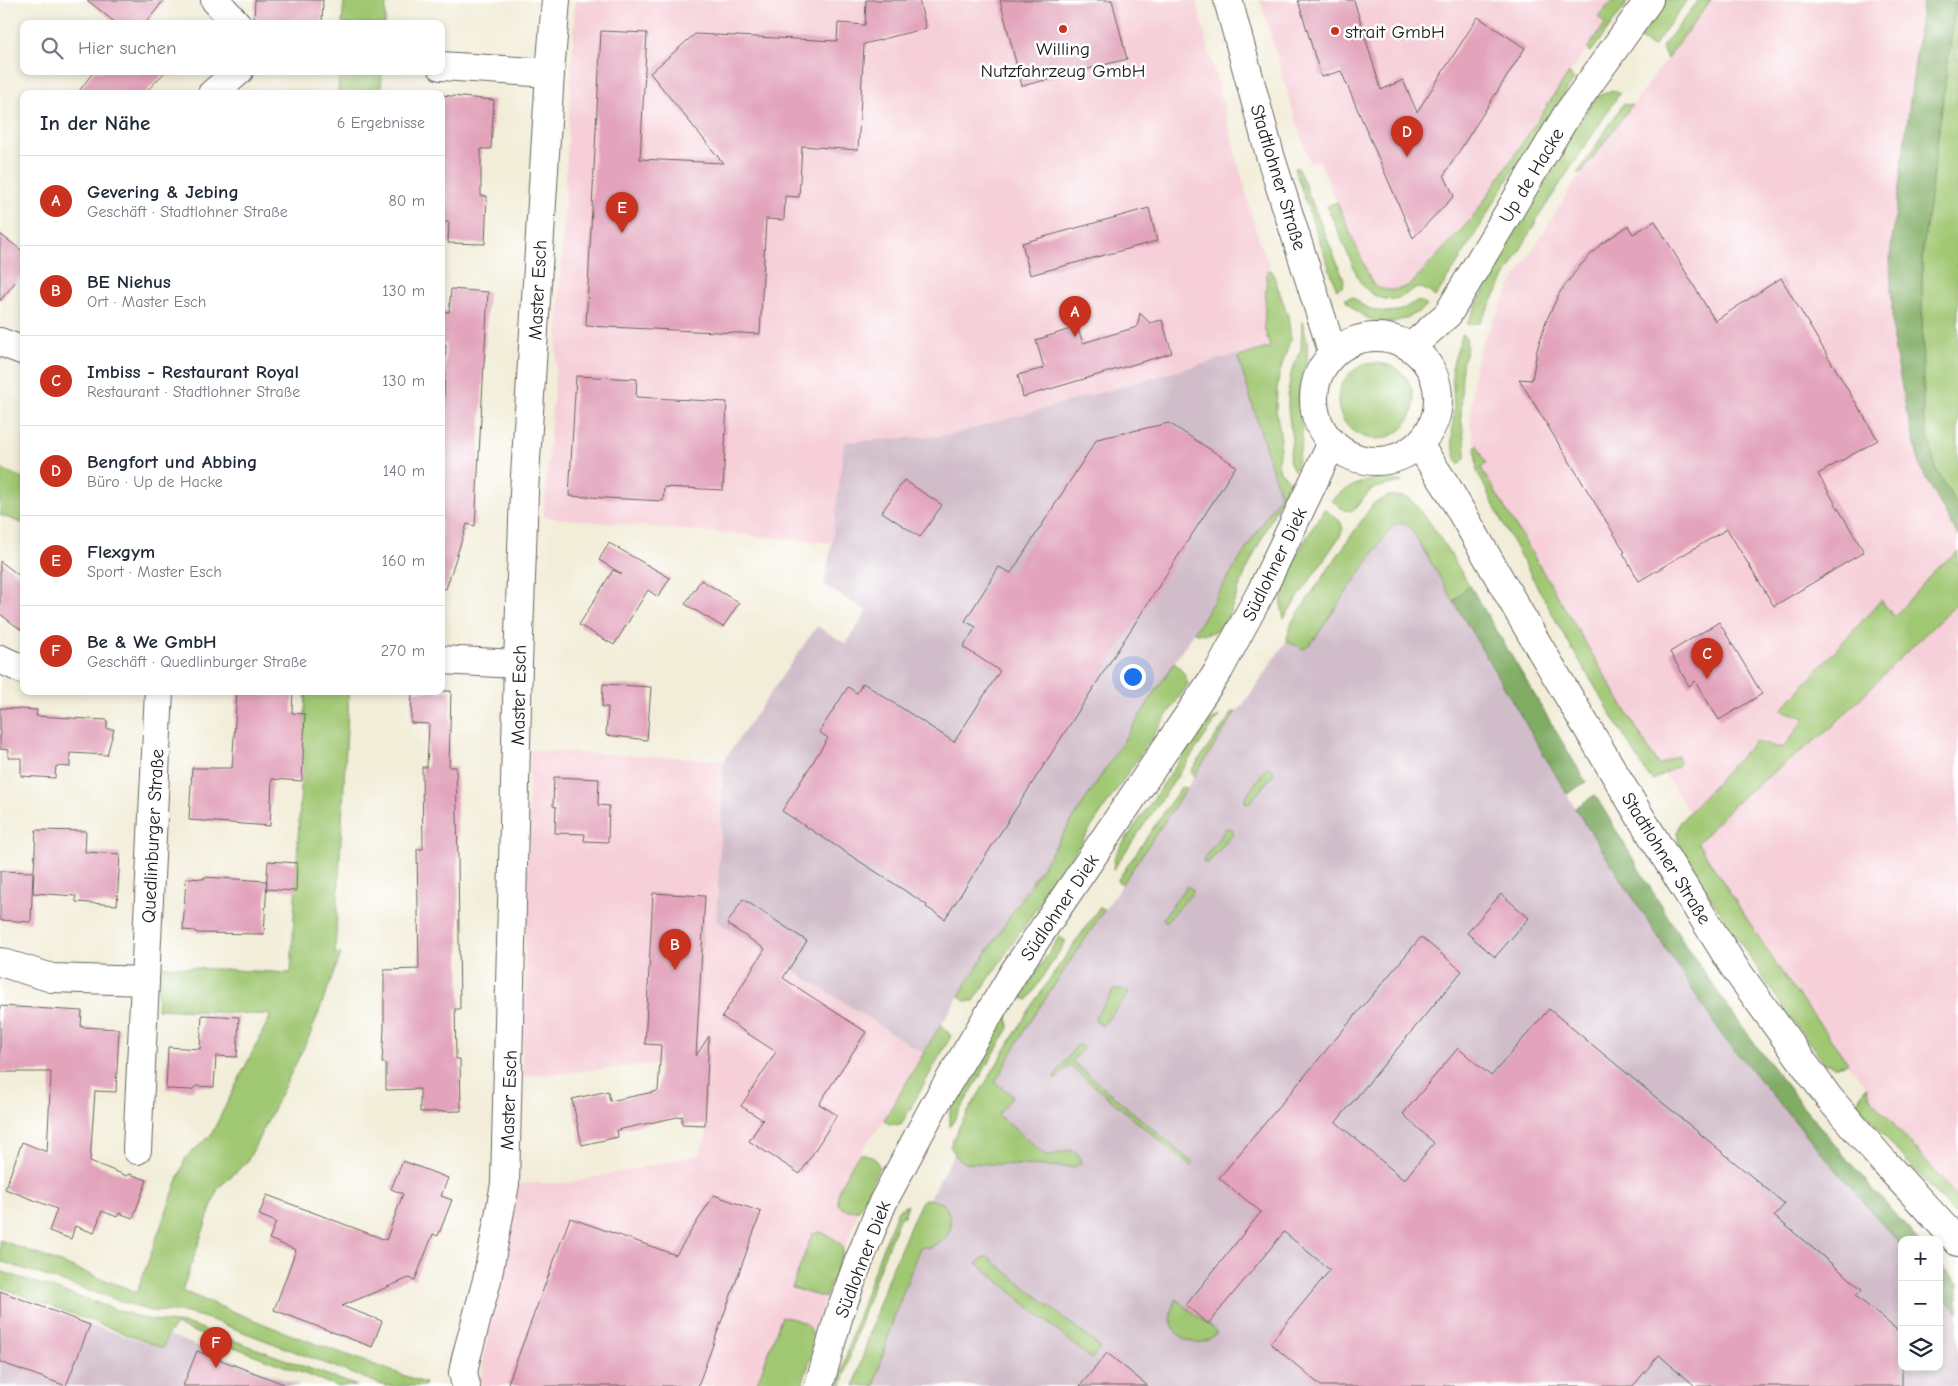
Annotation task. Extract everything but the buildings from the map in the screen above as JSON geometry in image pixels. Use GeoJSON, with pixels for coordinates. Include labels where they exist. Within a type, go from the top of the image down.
{"type":"FeatureCollection","features":[{"type":"Feature","properties":{"kind":"street"},"geometry":{"type":"LineString","coordinates":[[215,0],[233,20]]}},
{"type":"Feature","properties":{"kind":"street","name":"Master Esch"},"geometry":{"type":"LineString","coordinates":[[466,1386],[463,1373],[487,1280],[505,1184],[524,492],[556,0]]}},
{"type":"Feature","properties":{"kind":"street","name":"Stadtlohner Straße"},"geometry":{"type":"LineString","coordinates":[[1228,0],[1270,155],[1333,354]]}},
{"type":"Feature","properties":{"kind":"street","name":"Up de Hacke"},"geometry":{"type":"LineString","coordinates":[[1411,348],[1448,314],[1566,116],[1649,0]]}},
{"type":"Feature","properties":{"kind":"street"},"geometry":{"type":"LineString","coordinates":[[445,66],[550,73]]}},
{"type":"Feature","properties":{"kind":"street"},"geometry":{"type":"LineString","coordinates":[[217,90],[234,75]]}},
{"type":"Feature","properties":{"kind":"street"},"geometry":{"type":"LineString","coordinates":[[1371,337],[1392,339],[1411,348],[1427,363],[1436,383],[1438,405],[1432,426],[1419,445],[1399,457],[1375,462],[1351,457],[1332,443],[1320,427],[1314,408],[1315,388],[1321,370],[1333,354],[1351,342],[1371,337]]}},
{"type":"Feature","properties":{"kind":"street"},"geometry":{"type":"LineString","coordinates":[[0,342],[20,350]]}},
{"type":"Feature","properties":{"kind":"street","name":"Südlohner Diek"},"geometry":{"type":"LineString","coordinates":[[819,1386],[839,1315],[883,1202],[929,1114],[1014,972],[1219,670],[1261,592],[1332,443]]}},
{"type":"Feature","properties":{"kind":"street","name":"Stadtlohner Straße"},"geometry":{"type":"LineString","coordinates":[[1419,445],[1447,487],[1532,635],[1636,809],[1734,967],[1829,1098],[1958,1242]]}},
{"type":"Feature","properties":{"kind":"street"},"geometry":{"type":"LineString","coordinates":[[0,659],[20,668]]}},
{"type":"Feature","properties":{"kind":"street"},"geometry":{"type":"LineString","coordinates":[[445,660],[518,664]]}},
{"type":"Feature","properties":{"kind":"street","name":"Quedlinburger Straße"},"geometry":{"type":"LineString","coordinates":[[137,1150],[159,695]]}},
{"type":"Feature","properties":{"kind":"street"},"geometry":{"type":"LineString","coordinates":[[0,962],[52,978],[146,981]]}},
{"type":"Feature","properties":{"kind":"shaded area"},"geometry":{"type":"Polygon","coordinates":[[[575,0],[1196,0],[1257,235],[1272,271],[1267,271],[1264,327],[1270,347],[1238,357],[1236,354],[950,435],[845,442],[832,543],[543,517],[556,364],[575,0]]]}},
{"type":"Feature","properties":{"kind":"shaded area"},"geometry":{"type":"Polygon","coordinates":[[[1260,0],[1623,0],[1542,111],[1473,217],[1410,285],[1399,290],[1383,290],[1372,283],[1319,160],[1310,163],[1260,0]]]}},
{"type":"Feature","properties":{"kind":"shaded area"},"geometry":{"type":"Polygon","coordinates":[[[1711,0],[1924,1],[1890,256],[1893,340],[1906,409],[1921,469],[1958,536],[1958,552],[1938,567],[1805,718],[1783,748],[1753,742],[1689,813],[1611,687],[1481,468],[1470,424],[1474,367],[1481,344],[1513,282],[1570,189],[1711,0]]]}},
{"type":"Feature","properties":{"kind":"shaded area"},"geometry":{"type":"Polygon","coordinates":[[[1237,354],[1280,495],[1194,632],[963,989],[924,1054],[716,921],[724,760],[817,626],[846,644],[867,611],[824,585],[832,543],[844,442],[950,435],[1237,354]]]}},
{"type":"Feature","properties":{"kind":"shaded area"},"geometry":{"type":"Polygon","coordinates":[[[1405,523],[1410,527],[1575,808],[1723,1037],[1898,1242],[1898,1371],[1943,1371],[1943,1296],[1958,1313],[1958,1386],[874,1386],[893,1320],[919,1252],[928,1200],[1025,1029],[1236,712],[1243,705],[1286,641],[1300,648],[1308,646],[1395,524],[1405,523]]]}},
{"type":"Feature","properties":{"kind":"shaded area"},"geometry":{"type":"Polygon","coordinates":[[[1958,603],[1958,1198],[1869,1096],[1866,1086],[1846,1061],[1835,1056],[1710,873],[1697,843],[1739,799],[1830,729],[1958,603]]]}},
{"type":"Feature","properties":{"kind":"shaded area"},"geometry":{"type":"Polygon","coordinates":[[[530,750],[724,760],[716,921],[924,1054],[884,1120],[855,1160],[836,1199],[845,1209],[859,1210],[825,1298],[802,1386],[481,1386],[485,1349],[519,1183],[568,1183],[699,1155],[706,1136],[708,1059],[522,1077],[530,750]]]}},
{"type":"Feature","properties":{"kind":"shaded area"},"geometry":{"type":"Polygon","coordinates":[[[0,1291],[90,1325],[163,1348],[169,1335],[301,1386],[0,1386],[0,1291]]]}},
{"type":"Feature","properties":{"kind":"green space"},"geometry":{"type":"Polygon","coordinates":[[[344,0],[386,0],[385,20],[342,20],[344,0]]]}},
{"type":"Feature","properties":{"kind":"green space"},"geometry":{"type":"Polygon","coordinates":[[[1613,0],[1626,0],[1626,5],[1591,52],[1587,49],[1605,24],[1598,17],[1613,0]]]}},
{"type":"Feature","properties":{"kind":"green space"},"geometry":{"type":"Polygon","coordinates":[[[1665,0],[1687,0],[1653,47],[1638,38],[1665,0]]]}},
{"type":"Feature","properties":{"kind":"green space"},"geometry":{"type":"Polygon","coordinates":[[[1699,0],[1711,0],[1667,59],[1662,47],[1699,0]]]}},
{"type":"Feature","properties":{"kind":"green space"},"geometry":{"type":"Polygon","coordinates":[[[1923,0],[1956,0],[1922,257],[1923,417],[1936,469],[1958,507],[1958,536],[1921,469],[1906,409],[1893,340],[1890,256],[1923,0]]]}},
{"type":"Feature","properties":{"kind":"green space"},"geometry":{"type":"Polygon","coordinates":[[[1956,0],[1958,0],[1958,507],[1936,469],[1923,417],[1922,257],[1956,0]]]}},
{"type":"Feature","properties":{"kind":"green space"},"geometry":{"type":"Polygon","coordinates":[[[1569,73],[1574,79],[1516,166],[1456,266],[1435,297],[1421,288],[1417,288],[1395,299],[1383,299],[1368,291],[1360,282],[1327,206],[1337,202],[1372,283],[1386,290],[1400,289],[1410,285],[1473,217],[1569,73]]]}},
{"type":"Feature","properties":{"kind":"green space"},"geometry":{"type":"Polygon","coordinates":[[[339,75],[382,75],[381,90],[338,90],[339,75]]]}},
{"type":"Feature","properties":{"kind":"green space"},"geometry":{"type":"Polygon","coordinates":[[[1612,90],[1620,93],[1539,216],[1480,323],[1467,324],[1514,231],[1565,143],[1595,98],[1612,90]]]}},
{"type":"Feature","properties":{"kind":"green space"},"geometry":{"type":"Polygon","coordinates":[[[1623,104],[1632,105],[1581,174],[1578,173],[1623,104]]]}},
{"type":"Feature","properties":{"kind":"green space"},"geometry":{"type":"Polygon","coordinates":[[[1294,168],[1298,168],[1344,280],[1343,286],[1337,290],[1294,168]]]}},
{"type":"Feature","properties":{"kind":"green space"},"geometry":{"type":"Polygon","coordinates":[[[1267,270],[1272,271],[1288,316],[1291,338],[1280,371],[1276,410],[1281,439],[1278,462],[1280,471],[1289,481],[1249,564],[1224,624],[1214,632],[1200,634],[1194,632],[1280,495],[1238,357],[1270,347],[1264,327],[1267,270]]]}},
{"type":"Feature","properties":{"kind":"green space"},"geometry":{"type":"Polygon","coordinates":[[[1352,297],[1373,310],[1382,312],[1400,310],[1416,302],[1427,306],[1404,319],[1379,322],[1362,315],[1352,308],[1345,299],[1352,297]]]}},
{"type":"Feature","properties":{"kind":"green space"},"geometry":{"type":"Polygon","coordinates":[[[1302,321],[1308,350],[1299,399],[1302,428],[1301,443],[1294,471],[1289,460],[1292,440],[1288,393],[1291,373],[1301,350],[1302,321]]]}},
{"type":"Feature","properties":{"kind":"green space"},"geometry":{"type":"Polygon","coordinates":[[[1462,334],[1466,338],[1467,347],[1462,365],[1461,417],[1466,451],[1465,458],[1459,465],[1452,441],[1454,407],[1452,367],[1462,334]]]}},
{"type":"Feature","properties":{"kind":"green space"},"geometry":{"type":"Polygon","coordinates":[[[1376,363],[1391,366],[1403,374],[1411,386],[1414,401],[1411,416],[1403,428],[1391,436],[1376,439],[1361,436],[1349,428],[1341,416],[1338,401],[1341,386],[1349,374],[1361,366],[1376,363]]]}},
{"type":"Feature","properties":{"kind":"green space"},"geometry":{"type":"Polygon","coordinates":[[[1477,445],[1486,464],[1481,468],[1659,766],[1678,755],[1680,763],[1678,766],[1653,780],[1647,774],[1564,635],[1506,530],[1477,471],[1475,447],[1477,445]]]}},
{"type":"Feature","properties":{"kind":"green space"},"geometry":{"type":"Polygon","coordinates":[[[0,469],[20,476],[20,522],[0,515],[0,469]]]}},
{"type":"Feature","properties":{"kind":"green space"},"geometry":{"type":"Polygon","coordinates":[[[1374,479],[1390,479],[1402,482],[1375,488],[1369,492],[1353,511],[1344,510],[1331,500],[1351,486],[1374,479]]]}},
{"type":"Feature","properties":{"kind":"green space"},"geometry":{"type":"Polygon","coordinates":[[[1388,496],[1407,498],[1414,504],[1431,524],[1469,584],[1454,602],[1410,527],[1405,523],[1395,524],[1313,641],[1304,649],[1286,641],[1292,622],[1373,504],[1388,496]]]}},
{"type":"Feature","properties":{"kind":"green space"},"geometry":{"type":"Polygon","coordinates":[[[1324,509],[1340,521],[1343,529],[1284,618],[1282,605],[1283,591],[1287,576],[1301,547],[1324,509]]]}},
{"type":"Feature","properties":{"kind":"green space"},"geometry":{"type":"Polygon","coordinates":[[[1958,552],[1958,603],[1830,729],[1739,799],[1698,843],[1780,970],[1848,1063],[1833,1067],[1830,1064],[1825,1064],[1786,1012],[1695,874],[1679,846],[1677,832],[1680,822],[1754,742],[1783,748],[1805,718],[1781,710],[1881,600],[1894,617],[1938,567],[1958,552]]]}},
{"type":"Feature","properties":{"kind":"green space"},"geometry":{"type":"Polygon","coordinates":[[[1469,584],[1586,782],[1567,794],[1454,602],[1469,584]]]}},
{"type":"Feature","properties":{"kind":"green space"},"geometry":{"type":"Polygon","coordinates":[[[1174,663],[1183,672],[1188,684],[974,1001],[965,1001],[959,997],[963,989],[1174,663]]]}},
{"type":"Feature","properties":{"kind":"green space"},"geometry":{"type":"Polygon","coordinates":[[[306,695],[349,695],[335,953],[341,954],[310,1035],[247,1162],[218,1188],[182,1291],[289,1334],[425,1383],[424,1386],[385,1386],[209,1319],[188,1313],[150,1311],[0,1261],[0,1240],[137,1292],[186,1157],[211,1135],[271,1015],[157,1009],[159,966],[291,973],[306,695]]]}},
{"type":"Feature","properties":{"kind":"green space"},"geometry":{"type":"Polygon","coordinates":[[[1233,712],[1236,712],[1194,777],[1191,771],[1233,712]]]}},
{"type":"Feature","properties":{"kind":"green space"},"geometry":{"type":"Polygon","coordinates":[[[1219,716],[1113,870],[1115,855],[1203,726],[1219,716]]]}},
{"type":"Feature","properties":{"kind":"green space"},"geometry":{"type":"Polygon","coordinates":[[[1269,767],[1275,773],[1248,804],[1245,802],[1245,798],[1266,768],[1269,767]]]}},
{"type":"Feature","properties":{"kind":"green space"},"geometry":{"type":"Polygon","coordinates":[[[1181,787],[1187,788],[1122,884],[1117,881],[1181,787]]]}},
{"type":"Feature","properties":{"kind":"green space"},"geometry":{"type":"Polygon","coordinates":[[[1595,795],[1678,933],[1732,1013],[1808,1113],[1914,1236],[1898,1236],[1898,1242],[1723,1037],[1575,808],[1595,795]]]}},
{"type":"Feature","properties":{"kind":"green space"},"geometry":{"type":"Polygon","coordinates":[[[1227,827],[1233,830],[1233,834],[1206,864],[1203,861],[1204,858],[1227,827]]]}},
{"type":"Feature","properties":{"kind":"green space"},"geometry":{"type":"Polygon","coordinates":[[[1187,886],[1193,892],[1166,922],[1163,918],[1187,886]]]}},
{"type":"Feature","properties":{"kind":"green space"},"geometry":{"type":"Polygon","coordinates":[[[1099,908],[1105,909],[1025,1029],[995,1083],[1013,1095],[998,1115],[1047,1156],[1072,1150],[1078,1154],[1081,1163],[1073,1167],[965,1163],[956,1156],[950,1146],[959,1127],[1034,1002],[1099,908]]]}},
{"type":"Feature","properties":{"kind":"green space"},"geometry":{"type":"Polygon","coordinates":[[[1059,937],[1066,941],[1028,1000],[1020,997],[1059,937]]]}},
{"type":"Feature","properties":{"kind":"green space"},"geometry":{"type":"Polygon","coordinates":[[[1115,989],[1124,989],[1128,991],[1128,995],[1102,1026],[1096,1021],[1095,1017],[1115,989]]]}},
{"type":"Feature","properties":{"kind":"green space"},"geometry":{"type":"Polygon","coordinates":[[[1008,1015],[1009,1028],[950,1127],[950,1109],[1008,1015]]]}},
{"type":"Feature","properties":{"kind":"green space"},"geometry":{"type":"Polygon","coordinates":[[[941,1024],[951,1036],[901,1125],[889,1124],[884,1120],[941,1024]]]}},
{"type":"Feature","properties":{"kind":"green space"},"geometry":{"type":"Polygon","coordinates":[[[1079,1045],[1083,1048],[1072,1061],[1193,1163],[1190,1166],[1069,1065],[1055,1080],[1055,1076],[1076,1046],[1079,1045]]]}},
{"type":"Feature","properties":{"kind":"green space"},"geometry":{"type":"Polygon","coordinates":[[[1866,1086],[1869,1096],[1958,1198],[1958,1218],[1857,1103],[1866,1086]]]}},
{"type":"Feature","properties":{"kind":"green space"},"geometry":{"type":"Polygon","coordinates":[[[860,1154],[872,1157],[879,1167],[859,1210],[843,1209],[839,1206],[839,1190],[855,1159],[860,1154]]]}},
{"type":"Feature","properties":{"kind":"green space"},"geometry":{"type":"Polygon","coordinates":[[[926,1199],[939,1202],[947,1209],[950,1221],[949,1233],[944,1239],[931,1247],[920,1247],[893,1320],[874,1386],[854,1386],[888,1278],[916,1213],[922,1201],[926,1199]]]}},
{"type":"Feature","properties":{"kind":"green space"},"geometry":{"type":"Polygon","coordinates":[[[908,1205],[904,1216],[900,1217],[883,1258],[860,1322],[842,1386],[838,1386],[857,1319],[881,1253],[898,1210],[908,1205]]]}},
{"type":"Feature","properties":{"kind":"green space"},"geometry":{"type":"Polygon","coordinates":[[[821,1232],[838,1242],[843,1252],[825,1298],[792,1288],[812,1234],[821,1232]]]}},
{"type":"Feature","properties":{"kind":"green space"},"geometry":{"type":"Polygon","coordinates":[[[988,1257],[1100,1349],[1091,1359],[977,1263],[988,1257]]]}},
{"type":"Feature","properties":{"kind":"green space"},"geometry":{"type":"Polygon","coordinates":[[[1943,1267],[1958,1283],[1958,1313],[1943,1296],[1943,1267]]]}},
{"type":"Feature","properties":{"kind":"green space"},"geometry":{"type":"Polygon","coordinates":[[[0,1271],[145,1319],[192,1325],[357,1386],[336,1386],[176,1325],[168,1334],[163,1348],[0,1287],[0,1271]]]}},
{"type":"Feature","properties":{"kind":"green space"},"geometry":{"type":"Polygon","coordinates":[[[1176,1299],[1217,1332],[1209,1339],[1200,1342],[1191,1342],[1182,1338],[1172,1322],[1172,1311],[1176,1299]]]}},
{"type":"Feature","properties":{"kind":"green space"},"geometry":{"type":"Polygon","coordinates":[[[782,1316],[805,1323],[810,1328],[812,1335],[813,1344],[802,1386],[756,1386],[782,1316]]]}},
{"type":"Feature","properties":{"kind":"place","name":"Willing Nutzfahrzeug GmbH"},"geometry":{"type":"Point","coordinates":[1063,29]}},
{"type":"Feature","properties":{"kind":"place","name":"strait GmbH"},"geometry":{"type":"Point","coordinates":[1335,31]}},
{"type":"Feature","properties":{"kind":"place","name":"Bengfort und Abbing"},"geometry":{"type":"Point","coordinates":[1407,157]}},
{"type":"Feature","properties":{"kind":"place","name":"Flexgym"},"geometry":{"type":"Point","coordinates":[622,233]}},
{"type":"Feature","properties":{"kind":"place","name":"Gevering & Jebing"},"geometry":{"type":"Point","coordinates":[1075,337]}},
{"type":"Feature","properties":{"kind":"place","name":"Imbiss - Restaurant Royal"},"geometry":{"type":"Point","coordinates":[1707,679]}},
{"type":"Feature","properties":{"kind":"place","name":"BE Niehus"},"geometry":{"type":"Point","coordinates":[675,970]}},
{"type":"Feature","properties":{"kind":"place","name":"Be & We GmbH"},"geometry":{"type":"Point","coordinates":[216,1368]}}]}
